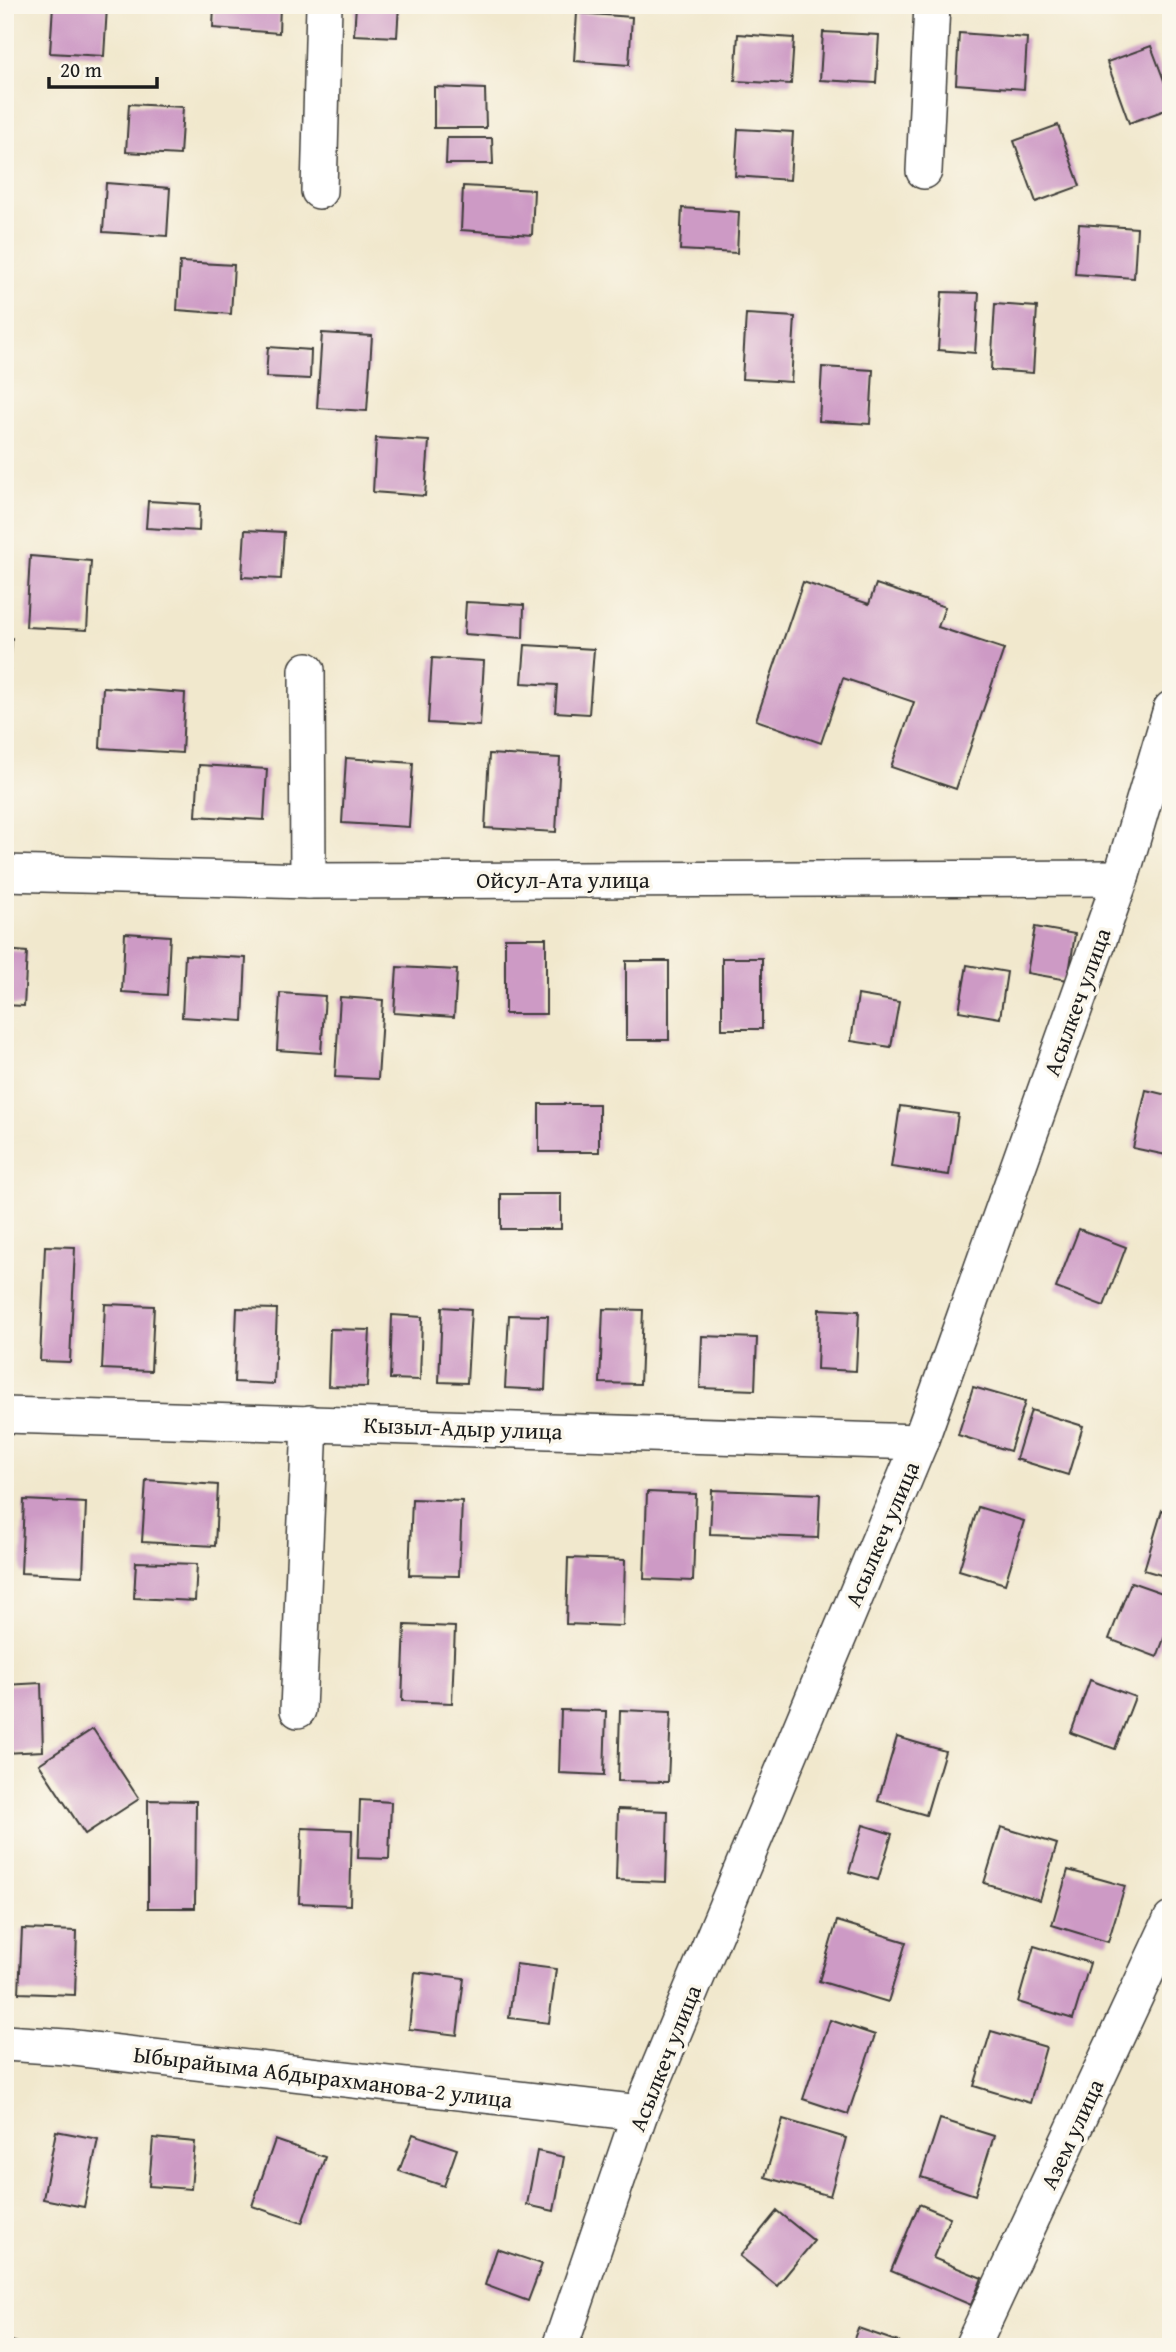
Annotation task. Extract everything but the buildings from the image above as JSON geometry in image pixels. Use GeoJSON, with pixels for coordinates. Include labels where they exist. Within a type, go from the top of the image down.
{"type":"FeatureCollection","features":[{"type":"Feature","properties":{"kind":"street"},"geometry":{"type":"LineString","coordinates":[[319,191],[324,5]]}},
{"type":"Feature","properties":{"kind":"street"},"geometry":{"type":"LineString","coordinates":[[924,171],[932,5]]}},
{"type":"Feature","properties":{"kind":"street"},"geometry":{"type":"LineString","coordinates":[[307,670],[308,881]]}},
{"type":"Feature","properties":{"kind":"street","name":"Асылкеч улица"},"geometry":{"type":"LineString","coordinates":[[560,2347],[640,2113],[920,1443],[1121,878],[1171,709]]}},
{"type":"Feature","properties":{"kind":"street","name":"Ойсул-Ата улица"},"geometry":{"type":"LineString","coordinates":[[5,873],[308,881],[1121,878]]}},
{"type":"Feature","properties":{"kind":"street","name":"Кызыл-Адыр улица"},"geometry":{"type":"LineString","coordinates":[[5,1415],[920,1443]]}},
{"type":"Feature","properties":{"kind":"street"},"geometry":{"type":"LineString","coordinates":[[298,1710],[310,1423]]}},
{"type":"Feature","properties":{"kind":"street","name":"Азем улица"},"geometry":{"type":"LineString","coordinates":[[972,2347],[1171,1920]]}},
{"type":"Feature","properties":{"kind":"street","name":"Ыбырайыма Абдырахманова-2 улица"},"geometry":{"type":"LineString","coordinates":[[5,2043],[66,2047],[640,2113]]}}]}
